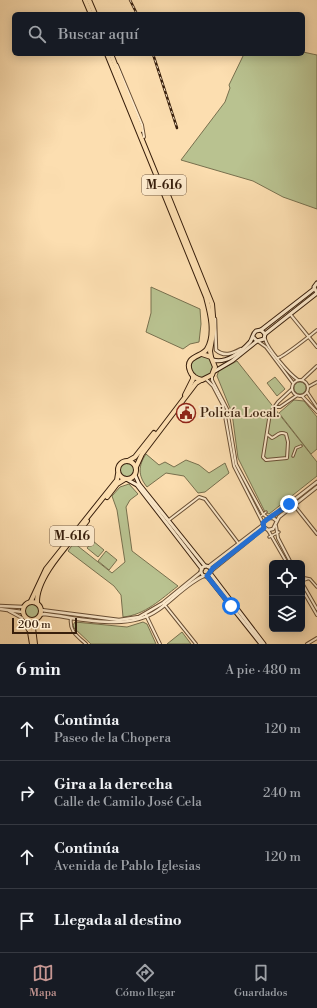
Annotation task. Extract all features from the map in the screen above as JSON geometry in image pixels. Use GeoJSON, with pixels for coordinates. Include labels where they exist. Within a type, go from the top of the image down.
{"type":"FeatureCollection","features":[{"type":"Feature","properties":{"kind":"highway"},"geometry":{"type":"LineString","coordinates":[[85,0],[90,12]]}},
{"type":"Feature","properties":{"kind":"highway"},"geometry":{"type":"LineString","coordinates":[[89,0],[94,12]]}},
{"type":"Feature","properties":{"kind":"highway","name":"M-616"},"geometry":{"type":"LineString","coordinates":[[111,56],[207,290],[214,316],[210,351],[213,373]]}},
{"type":"Feature","properties":{"kind":"highway","name":"M-616"},"geometry":{"type":"LineString","coordinates":[[22,610],[26,603],[31,601],[46,569],[117,480],[119,466],[123,462],[135,457],[186,393],[193,379],[189,368],[191,360],[202,354],[207,349],[211,329],[211,314],[206,296],[111,56]]}},
{"type":"Feature","properties":{"kind":"highway"},"geometry":{"type":"LineString","coordinates":[[202,354],[212,359]]}},
{"type":"Feature","properties":{"kind":"highway"},"geometry":{"type":"LineString","coordinates":[[135,475],[136,467],[142,454],[196,383],[204,380],[213,373]]}},
{"type":"Feature","properties":{"kind":"highway"},"geometry":{"type":"LineString","coordinates":[[193,376],[204,380]]}},
{"type":"Feature","properties":{"kind":"highway"},"geometry":{"type":"LineString","coordinates":[[128,461],[136,467]]}},
{"type":"Feature","properties":{"kind":"highway"},"geometry":{"type":"LineString","coordinates":[[118,474],[127,480]]}},
{"type":"Feature","properties":{"kind":"highway","name":"M-616"},"geometry":{"type":"LineString","coordinates":[[37,603],[36,596],[49,571],[117,484],[135,475]]}},
{"type":"Feature","properties":{"kind":"highway"},"geometry":{"type":"LineString","coordinates":[[31,601],[37,603],[41,612],[35,620],[33,628],[35,644]]}},
{"type":"Feature","properties":{"kind":"highway"},"geometry":{"type":"LineString","coordinates":[[22,610],[28,620],[32,644]]}},
{"type":"Feature","properties":{"kind":"highway"},"geometry":{"type":"LineString","coordinates":[[28,620],[35,620]]}},
{"type":"Feature","properties":{"kind":"main road"},"geometry":{"type":"LineString","coordinates":[[212,359],[225,360],[241,349],[253,337],[256,331],[261,330],[314,289],[317,283]]}},
{"type":"Feature","properties":{"kind":"main road"},"geometry":{"type":"LineString","coordinates":[[213,373],[258,342],[289,314],[317,293],[314,289]]}},
{"type":"Feature","properties":{"kind":"main road"},"geometry":{"type":"LineString","coordinates":[[261,330],[265,336]]}},
{"type":"Feature","properties":{"kind":"main road"},"geometry":{"type":"LineString","coordinates":[[253,337],[258,342]]}},
{"type":"Feature","properties":{"kind":"main road"},"geometry":{"type":"LineString","coordinates":[[135,475],[139,484],[211,572],[264,644]]}},
{"type":"Feature","properties":{"kind":"main road"},"geometry":{"type":"LineString","coordinates":[[127,480],[137,485],[202,571],[261,644]]}},
{"type":"Feature","properties":{"kind":"main road"},"geometry":{"type":"LineString","coordinates":[[202,571],[207,567]]}},
{"type":"Feature","properties":{"kind":"main road"},"geometry":{"type":"LineString","coordinates":[[206,576],[211,572]]}},
{"type":"Feature","properties":{"kind":"street"},"geometry":{"type":"LineString","coordinates":[[289,314],[293,316],[317,347]]}},
{"type":"Feature","properties":{"kind":"street"},"geometry":{"type":"LineString","coordinates":[[214,316],[216,350],[220,354],[227,354],[241,349]]}},
{"type":"Feature","properties":{"kind":"street"},"geometry":{"type":"LineString","coordinates":[[278,358],[282,358],[297,344],[317,330]]}},
{"type":"Feature","properties":{"kind":"street"},"geometry":{"type":"LineString","coordinates":[[265,336],[266,343],[298,380]]}},
{"type":"Feature","properties":{"kind":"street"},"geometry":{"type":"LineString","coordinates":[[258,342],[266,347],[293,383],[292,389],[278,402],[270,413],[263,451],[263,457],[267,460],[287,458],[288,442],[286,434],[283,432],[272,438],[267,434]]}},
{"type":"Feature","properties":{"kind":"street"},"geometry":{"type":"LineString","coordinates":[[302,380],[317,366]]}},
{"type":"Feature","properties":{"kind":"street"},"geometry":{"type":"LineString","coordinates":[[213,373],[212,380],[227,409],[236,464],[263,514],[264,528],[268,530],[270,536],[285,560]]}},
{"type":"Feature","properties":{"kind":"street"},"geometry":{"type":"LineString","coordinates":[[204,380],[212,386],[223,405],[234,466],[263,514],[277,521]]}},
{"type":"Feature","properties":{"kind":"street"},"geometry":{"type":"LineString","coordinates":[[275,407],[280,407],[297,396],[302,396],[307,392],[308,388],[306,383],[302,380],[298,380],[293,383]]}},
{"type":"Feature","properties":{"kind":"street"},"geometry":{"type":"LineString","coordinates":[[308,388],[317,382]]}},
{"type":"Feature","properties":{"kind":"street"},"geometry":{"type":"LineString","coordinates":[[292,389],[297,396]]}},
{"type":"Feature","properties":{"kind":"street"},"geometry":{"type":"LineString","coordinates":[[307,392],[317,407]]}},
{"type":"Feature","properties":{"kind":"street"},"geometry":{"type":"LineString","coordinates":[[302,396],[317,412]]}},
{"type":"Feature","properties":{"kind":"street"},"geometry":{"type":"LineString","coordinates":[[293,456],[296,448],[301,446]]}},
{"type":"Feature","properties":{"kind":"street"},"geometry":{"type":"LineString","coordinates":[[207,567],[239,544],[317,482]]}},
{"type":"Feature","properties":{"kind":"street"},"geometry":{"type":"LineString","coordinates":[[290,560],[276,526],[277,521],[294,505],[316,488],[317,492]]}},
{"type":"Feature","properties":{"kind":"street"},"geometry":{"type":"LineString","coordinates":[[168,520],[199,497],[205,499],[239,544]]}},
{"type":"Feature","properties":{"kind":"street"},"geometry":{"type":"LineString","coordinates":[[294,505],[317,534]]}},
{"type":"Feature","properties":{"kind":"street"},"geometry":{"type":"LineString","coordinates":[[268,530],[276,526]]}},
{"type":"Feature","properties":{"kind":"street"},"geometry":{"type":"LineString","coordinates":[[211,572],[264,528]]}},
{"type":"Feature","properties":{"kind":"street"},"geometry":{"type":"LineString","coordinates":[[270,536],[278,532]]}},
{"type":"Feature","properties":{"kind":"street"},"geometry":{"type":"LineString","coordinates":[[164,604],[202,571]]}},
{"type":"Feature","properties":{"kind":"street"},"geometry":{"type":"LineString","coordinates":[[41,612],[119,620],[147,616],[206,576]]}},
{"type":"Feature","properties":{"kind":"street"},"geometry":{"type":"LineString","coordinates":[[305,580],[310,579],[317,587]]}},
{"type":"Feature","properties":{"kind":"street"},"geometry":{"type":"LineString","coordinates":[[305,587],[317,609]]}},
{"type":"Feature","properties":{"kind":"street"},"geometry":{"type":"LineString","coordinates":[[305,594],[317,615]]}},
{"type":"Feature","properties":{"kind":"street"},"geometry":{"type":"LineString","coordinates":[[164,604],[196,644]]}},
{"type":"Feature","properties":{"kind":"street"},"geometry":{"type":"LineString","coordinates":[[0,608],[22,610]]}},
{"type":"Feature","properties":{"kind":"street"},"geometry":{"type":"LineString","coordinates":[[0,608],[22,618],[31,637]]}},
{"type":"Feature","properties":{"kind":"street"},"geometry":{"type":"LineString","coordinates":[[6,610],[22,610]]}},
{"type":"Feature","properties":{"kind":"street"},"geometry":{"type":"LineString","coordinates":[[71,616],[71,628],[73,632],[86,644]]}},
{"type":"Feature","properties":{"kind":"street"},"geometry":{"type":"LineString","coordinates":[[147,616],[160,644]]}},
{"type":"Feature","properties":{"kind":"street"},"geometry":{"type":"LineString","coordinates":[[307,644],[317,638]]}},
{"type":"Feature","properties":{"kind":"green space"},"geometry":{"type":"Polygon","coordinates":[[[305,52],[317,55],[317,209],[283,197],[253,181],[181,160],[225,102],[230,88],[229,85],[243,56],[305,56],[305,52]]]}},
{"type":"Feature","properties":{"kind":"green space"},"geometry":{"type":"Polygon","coordinates":[[[151,287],[200,309],[201,324],[199,342],[190,344],[183,349],[146,332],[151,313],[151,287]]]}},
{"type":"Feature","properties":{"kind":"green space"},"geometry":{"type":"Polygon","coordinates":[[[202,356],[210,359],[213,367],[210,375],[202,378],[194,375],[191,367],[194,359],[202,356]]]}},
{"type":"Feature","properties":{"kind":"green space"},"geometry":{"type":"Polygon","coordinates":[[[237,361],[317,462],[317,476],[269,514],[265,512],[238,458],[232,413],[217,376],[219,370],[237,361]]]}},
{"type":"Feature","properties":{"kind":"green space"},"geometry":{"type":"Polygon","coordinates":[[[275,377],[285,389],[277,396],[267,383],[275,377]]]}},
{"type":"Feature","properties":{"kind":"green space"},"geometry":{"type":"Polygon","coordinates":[[[300,382],[304,384],[306,388],[304,392],[300,394],[296,392],[294,388],[296,384],[300,382]]]}},
{"type":"Feature","properties":{"kind":"green space"},"geometry":{"type":"Polygon","coordinates":[[[294,400],[304,401],[317,417],[317,449],[311,454],[279,413],[294,400]]]}},
{"type":"Feature","properties":{"kind":"green space"},"geometry":{"type":"Polygon","coordinates":[[[146,454],[159,465],[165,462],[174,467],[186,460],[199,465],[209,473],[225,463],[229,473],[205,492],[198,493],[184,476],[166,473],[147,487],[142,479],[140,471],[143,458],[146,454]]]}},
{"type":"Feature","properties":{"kind":"green space"},"geometry":{"type":"Polygon","coordinates":[[[127,462],[134,467],[135,470],[130,477],[127,478],[120,473],[119,470],[124,463],[127,462]]]}},
{"type":"Feature","properties":{"kind":"green space"},"geometry":{"type":"Polygon","coordinates":[[[129,484],[138,494],[130,500],[126,507],[132,551],[178,586],[146,610],[131,616],[123,617],[121,595],[114,586],[68,551],[74,543],[112,573],[125,562],[117,510],[112,496],[120,487],[129,484]]]}},
{"type":"Feature","properties":{"kind":"green space"},"geometry":{"type":"Polygon","coordinates":[[[93,541],[104,550],[98,557],[87,548],[93,541]]]}},
{"type":"Feature","properties":{"kind":"green space"},"geometry":{"type":"Polygon","coordinates":[[[106,551],[117,560],[109,570],[98,561],[106,551]]]}},
{"type":"Feature","properties":{"kind":"green space"},"geometry":{"type":"Polygon","coordinates":[[[32,603],[38,605],[40,611],[38,617],[32,619],[26,617],[24,611],[26,605],[32,603]]]}},
{"type":"Feature","properties":{"kind":"green space"},"geometry":{"type":"Polygon","coordinates":[[[75,622],[127,627],[143,622],[147,624],[156,644],[91,644],[74,628],[73,625],[75,622]]]}},
{"type":"Feature","properties":{"kind":"green space"},"geometry":{"type":"Polygon","coordinates":[[[182,632],[191,644],[167,644],[182,632]]]}},
{"type":"Feature","properties":{"kind":"railway"},"geometry":{"type":"LineString","coordinates":[[130,0],[136,12]]}},
{"type":"Feature","properties":{"kind":"railway"},"geometry":{"type":"LineString","coordinates":[[154,56],[177,128]]}},
{"type":"Feature","properties":{"kind":"place","name":"Policía Local."},"geometry":{"type":"Point","coordinates":[186,413]}},
{"type":"Feature","properties":{"kind":"route"},"geometry":{"type":"LineString","coordinates":[[231,606],[207,576],[213,568],[264,528],[263,523],[265,520],[272,518],[289,504]]}}]}
